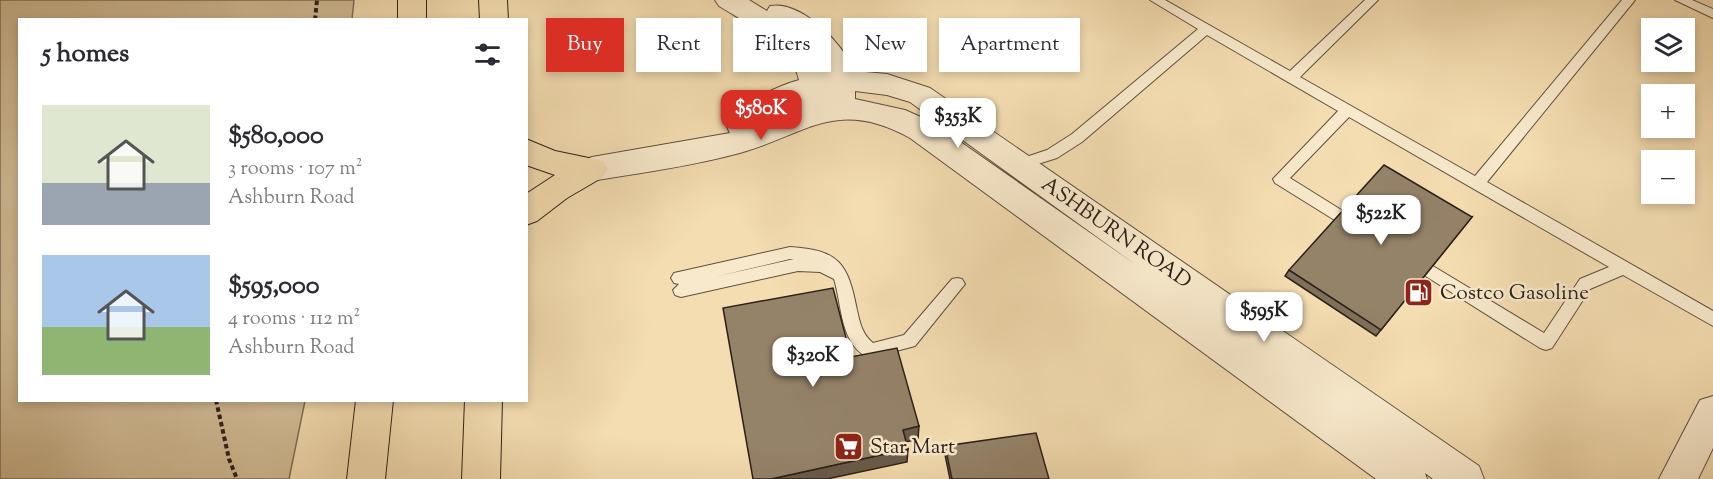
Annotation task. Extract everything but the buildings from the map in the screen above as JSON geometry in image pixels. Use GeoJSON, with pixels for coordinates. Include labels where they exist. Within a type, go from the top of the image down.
{"type":"FeatureCollection","features":[{"type":"Feature","properties":{"kind":"highway"},"geometry":{"type":"LineString","coordinates":[[412,0],[412,18]]}},
{"type":"Feature","properties":{"kind":"highway"},"geometry":{"type":"LineString","coordinates":[[493,0],[494,18]]}},
{"type":"Feature","properties":{"kind":"highway"},"geometry":{"type":"LineString","coordinates":[[528,151],[558,165],[592,170]]}},
{"type":"Feature","properties":{"kind":"highway"},"geometry":{"type":"LineString","coordinates":[[528,210],[556,189],[592,170]]}},
{"type":"Feature","properties":{"kind":"highway"},"geometry":{"type":"LineString","coordinates":[[366,479],[375,402]]}},
{"type":"Feature","properties":{"kind":"highway"},"geometry":{"type":"LineString","coordinates":[[481,479],[484,402]]}},
{"type":"Feature","properties":{"kind":"street"},"geometry":{"type":"LineString","coordinates":[[729,0],[755,16],[799,52],[828,97]]}},
{"type":"Feature","properties":{"kind":"street"},"geometry":{"type":"LineString","coordinates":[[592,170],[751,140],[790,121],[828,97],[837,59],[825,44],[761,0]]}},
{"type":"Feature","properties":{"kind":"street","name":"ASHBURN ROAD"},"geometry":{"type":"LineString","coordinates":[[828,97],[887,83],[920,95],[1022,164],[1465,479]]}},
{"type":"Feature","properties":{"kind":"street","name":"ASHBURN ROAD"},"geometry":{"type":"LineString","coordinates":[[828,97],[908,122],[921,130],[1408,479]]}},
{"type":"Feature","properties":{"kind":"street"},"geometry":{"type":"LineString","coordinates":[[1677,479],[1713,412]]}},
{"type":"Feature","properties":{"kind":"lane"},"geometry":{"type":"LineString","coordinates":[[1156,0],[1713,319]]}},
{"type":"Feature","properties":{"kind":"lane"},"geometry":{"type":"LineString","coordinates":[[1291,78],[1372,0]]}},
{"type":"Feature","properties":{"kind":"lane"},"geometry":{"type":"LineString","coordinates":[[1478,183],[1629,0]]}},
{"type":"Feature","properties":{"kind":"lane"},"geometry":{"type":"LineString","coordinates":[[1681,0],[1713,14]]}},
{"type":"Feature","properties":{"kind":"lane"},"geometry":{"type":"LineString","coordinates":[[1022,164],[1052,154],[1077,138],[1206,29]]}},
{"type":"Feature","properties":{"kind":"lane"},"geometry":{"type":"LineString","coordinates":[[1347,110],[1280,179],[1368,234]]}},
{"type":"Feature","properties":{"kind":"lane"},"geometry":{"type":"LineString","coordinates":[[1398,252],[1546,343],[1585,284],[1623,268]]}},
{"type":"Feature","properties":{"kind":"lane"},"geometry":{"type":"LineString","coordinates":[[680,284],[798,265],[820,266],[840,275],[859,341],[870,351],[909,341],[957,284]]}},
{"type":"Feature","properties":{"kind":"path"},"geometry":{"type":"LineString","coordinates":[[315,18],[317,0]]}},
{"type":"Feature","properties":{"kind":"path"},"geometry":{"type":"LineString","coordinates":[[216,402],[229,459],[237,479]]}},
{"type":"Feature","properties":{"kind":"shaded area"},"geometry":{"type":"Polygon","coordinates":[[[0,0],[354,0],[352,18],[18,18],[18,402],[305,402],[289,479],[0,479],[0,0]]]}},
{"type":"Feature","properties":{"kind":"place","name":"Costco Gasoline"},"geometry":{"type":"Point","coordinates":[1419,292]}},
{"type":"Feature","properties":{"kind":"place","name":"Star Mart"},"geometry":{"type":"Point","coordinates":[849,446]}}]}
